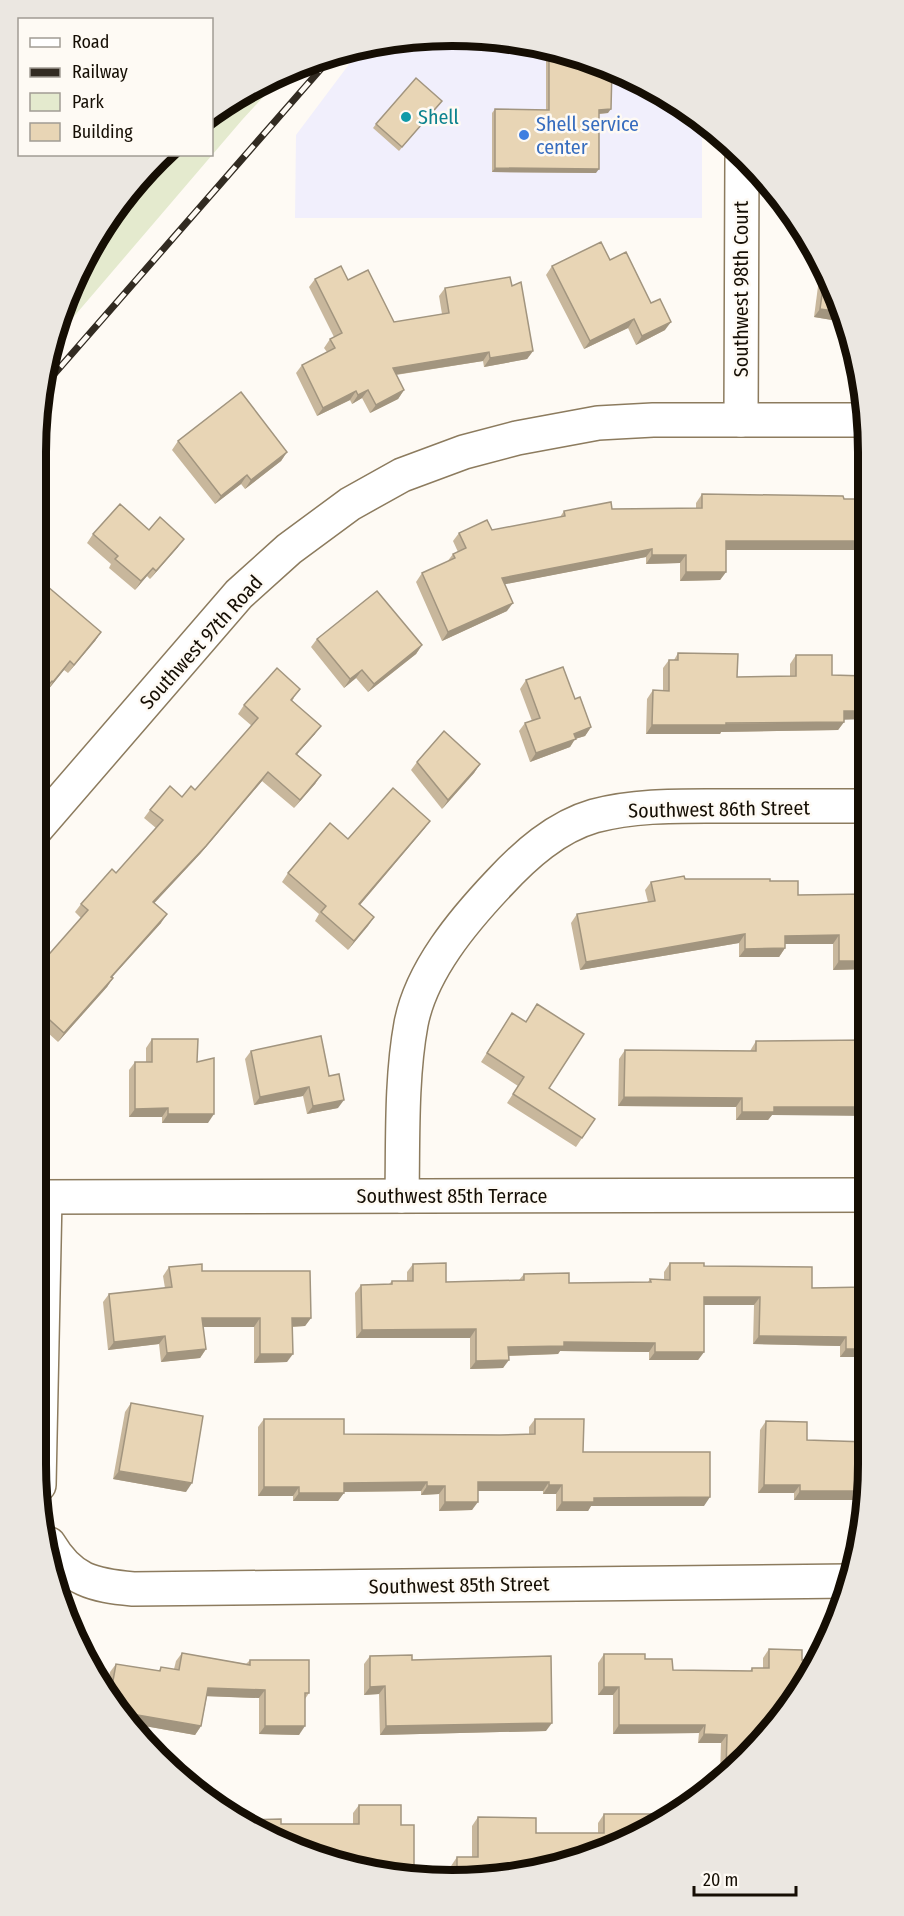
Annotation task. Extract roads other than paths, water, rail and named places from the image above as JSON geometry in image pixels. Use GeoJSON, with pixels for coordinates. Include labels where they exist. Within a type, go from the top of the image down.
{"type":"FeatureCollection","features":[{"type":"Feature","properties":{"kind":"street","name":"Southwest 98th Court"},"geometry":{"type":"LineString","coordinates":[[741,420],[742,168]]}},
{"type":"Feature","properties":{"kind":"street","name":"Southwest 97th Road"},"geometry":{"type":"LineString","coordinates":[[46,817],[239,594],[289,549],[350,504],[402,475],[431,463],[517,438],[598,423],[653,420],[856,420]]}},
{"type":"Feature","properties":{"kind":"street","name":"Southwest 86th Street"},"geometry":{"type":"LineString","coordinates":[[402,1196],[406,1065],[411,1022],[424,988],[437,960],[453,936],[511,870],[542,843],[574,823],[613,812],[662,806],[858,806]]}},
{"type":"Feature","properties":{"kind":"street","name":"Southwest 85th Terrace"},"geometry":{"type":"LineString","coordinates":[[46,1197],[858,1195]]}},
{"type":"Feature","properties":{"kind":"street","name":"Southwest 85th Street"},"geometry":{"type":"LineString","coordinates":[[58,1558],[71,1573],[109,1586],[134,1589],[840,1581]]}},
{"type":"Feature","properties":{"kind":"railway"},"geometry":{"type":"LineString","coordinates":[[54,375],[321,68]]}},
{"type":"Feature","properties":{"kind":"place","name":"Shell"},"geometry":{"type":"Point","coordinates":[406,117]}},
{"type":"Feature","properties":{"kind":"place","name":"Shell service center"},"geometry":{"type":"Point","coordinates":[524,135]}}]}
